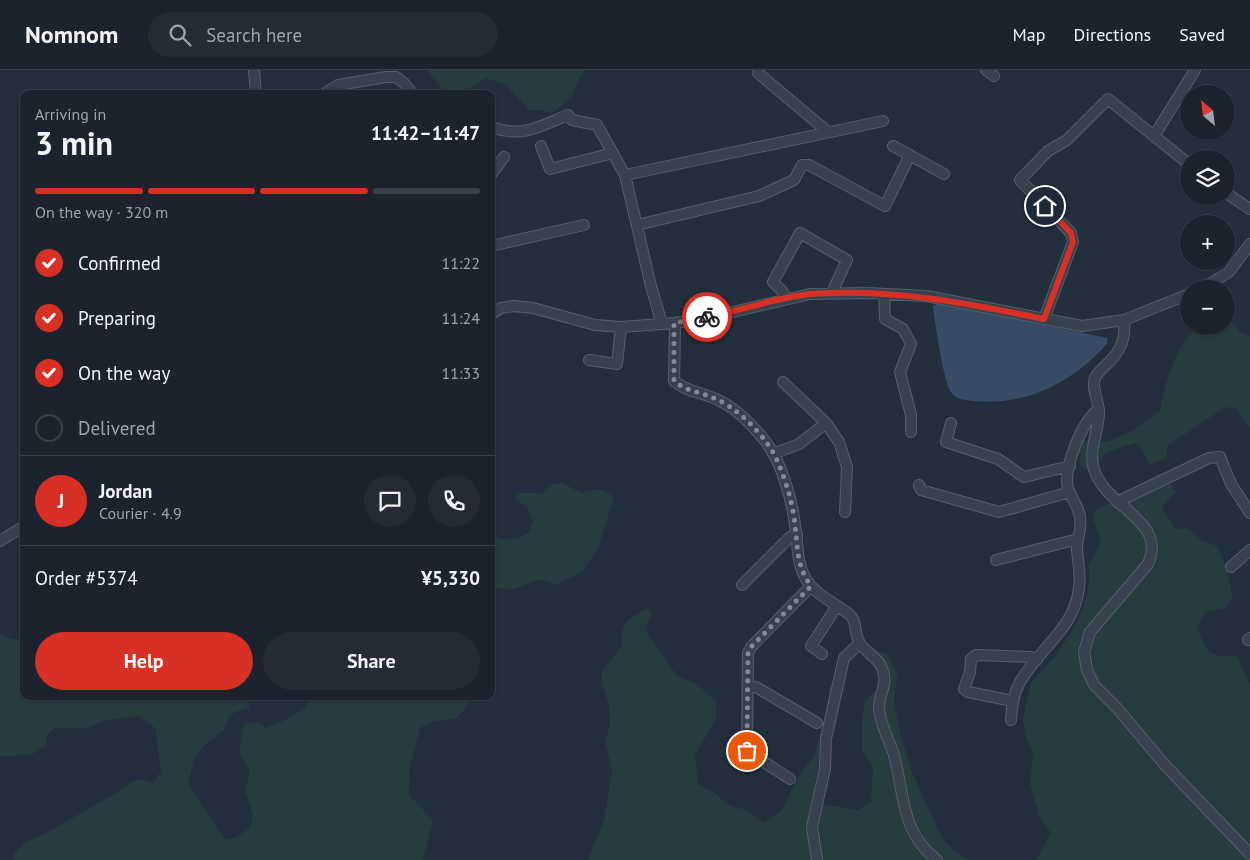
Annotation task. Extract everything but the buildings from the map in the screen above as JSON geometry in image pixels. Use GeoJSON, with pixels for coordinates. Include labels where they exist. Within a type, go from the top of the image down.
{"type":"FeatureCollection","features":[{"type":"Feature","properties":{"kind":"street"},"geometry":{"type":"LineString","coordinates":[[254,70],[256,90]]}},
{"type":"Feature","properties":{"kind":"street"},"geometry":{"type":"LineString","coordinates":[[1154,136],[1195,70]]}},
{"type":"Feature","properties":{"kind":"street"},"geometry":{"type":"LineString","coordinates":[[758,73],[828,132]]}},
{"type":"Feature","properties":{"kind":"street"},"geometry":{"type":"LineString","coordinates":[[330,90],[338,84],[386,77],[396,78],[404,83],[410,90]]}},
{"type":"Feature","properties":{"kind":"street"},"geometry":{"type":"LineString","coordinates":[[1044,319],[1073,242],[1071,233],[1020,180],[1048,151],[1066,140],[1108,99],[1180,157]]}},
{"type":"Feature","properties":{"kind":"street"},"geometry":{"type":"LineString","coordinates":[[495,128],[507,132],[521,133],[568,115],[572,120],[597,125],[625,175],[662,324]]}},
{"type":"Feature","properties":{"kind":"street"},"geometry":{"type":"LineString","coordinates":[[625,175],[883,121]]}},
{"type":"Feature","properties":{"kind":"street"},"geometry":{"type":"LineString","coordinates":[[541,146],[550,169],[612,154]]}},
{"type":"Feature","properties":{"kind":"street"},"geometry":{"type":"LineString","coordinates":[[893,146],[944,174]]}},
{"type":"Feature","properties":{"kind":"street"},"geometry":{"type":"LineString","coordinates":[[637,225],[759,196],[794,180],[802,165],[809,165],[885,206],[910,155]]}},
{"type":"Feature","properties":{"kind":"street"},"geometry":{"type":"LineString","coordinates":[[495,169],[504,157]]}},
{"type":"Feature","properties":{"kind":"street"},"geometry":{"type":"LineString","coordinates":[[1235,199],[1250,209]]}},
{"type":"Feature","properties":{"kind":"street"},"geometry":{"type":"LineString","coordinates":[[495,245],[584,224]]}},
{"type":"Feature","properties":{"kind":"street"},"geometry":{"type":"LineString","coordinates":[[786,299],[782,291],[773,282],[800,233],[847,260],[834,288],[835,294]]}},
{"type":"Feature","properties":{"kind":"street"},"geometry":{"type":"LineString","coordinates":[[1216,280],[1229,272],[1250,244]]}},
{"type":"Feature","properties":{"kind":"street"},"geometry":{"type":"LineString","coordinates":[[495,312],[501,308],[514,306],[532,308],[595,324],[621,327],[674,323],[724,314],[810,294],[884,294],[926,296],[1082,326],[1124,320],[1180,298]]}},
{"type":"Feature","properties":{"kind":"street"},"geometry":{"type":"LineString","coordinates":[[884,294],[885,319],[888,323],[903,329],[909,336],[911,344],[900,372],[911,415],[910,432]]}},
{"type":"Feature","properties":{"kind":"street"},"geometry":{"type":"LineString","coordinates":[[1124,320],[1125,333],[1122,346],[1094,380],[1099,409],[1093,444],[1093,467],[1104,490],[1146,530],[1154,545],[1153,554],[1148,564],[1090,632],[1084,652],[1087,670],[1094,684],[1117,708],[1164,764],[1250,854]]}},
{"type":"Feature","properties":{"kind":"street"},"geometry":{"type":"LineString","coordinates":[[674,323],[674,381],[680,387],[720,400],[732,409],[766,443],[773,454],[790,498],[797,535],[796,552],[806,578],[811,586],[852,617],[860,643],[882,667],[886,679],[880,696],[881,720],[897,768],[905,817],[920,844],[937,860]]}},
{"type":"Feature","properties":{"kind":"street"},"geometry":{"type":"LineString","coordinates":[[589,360],[617,364],[621,327]]}},
{"type":"Feature","properties":{"kind":"street"},"geometry":{"type":"LineString","coordinates":[[783,382],[826,423],[839,442],[847,467],[845,512]]}},
{"type":"Feature","properties":{"kind":"street"},"geometry":{"type":"LineString","coordinates":[[1011,720],[1013,701],[1019,684],[1061,633],[1070,617],[1080,587],[1078,539],[1080,515],[1067,482],[1078,437],[1089,419],[1099,409]]}},
{"type":"Feature","properties":{"kind":"street"},"geometry":{"type":"LineString","coordinates":[[773,454],[799,444],[826,423]]}},
{"type":"Feature","properties":{"kind":"street"},"geometry":{"type":"LineString","coordinates":[[951,423],[946,442],[998,458],[1024,477],[1070,466]]}},
{"type":"Feature","properties":{"kind":"street"},"geometry":{"type":"LineString","coordinates":[[1117,502],[1209,458],[1220,457],[1231,484],[1250,513]]}},
{"type":"Feature","properties":{"kind":"street"},"geometry":{"type":"LineString","coordinates":[[919,485],[921,490],[998,512],[1070,492]]}},
{"type":"Feature","properties":{"kind":"street"},"geometry":{"type":"LineString","coordinates":[[0,541],[20,528]]}},
{"type":"Feature","properties":{"kind":"street"},"geometry":{"type":"LineString","coordinates":[[742,585],[790,537],[797,535]]}},
{"type":"Feature","properties":{"kind":"street"},"geometry":{"type":"LineString","coordinates":[[996,560],[1078,539]]}},
{"type":"Feature","properties":{"kind":"street"},"geometry":{"type":"LineString","coordinates":[[1231,567],[1250,550]]}},
{"type":"Feature","properties":{"kind":"street"},"geometry":{"type":"LineString","coordinates":[[790,779],[747,751],[748,653],[751,647],[811,586]]}},
{"type":"Feature","properties":{"kind":"street"},"geometry":{"type":"LineString","coordinates":[[822,654],[811,646],[837,606]]}},
{"type":"Feature","properties":{"kind":"street"},"geometry":{"type":"LineString","coordinates":[[817,860],[812,827],[825,769],[826,738],[844,658],[860,643]]}},
{"type":"Feature","properties":{"kind":"street"},"geometry":{"type":"LineString","coordinates":[[1013,701],[968,692],[964,689],[970,672],[971,659],[976,655],[1032,656],[1038,660]]}},
{"type":"Feature","properties":{"kind":"street"},"geometry":{"type":"LineString","coordinates":[[748,687],[756,687],[818,723]]}},
{"type":"Feature","properties":{"kind":"green space"},"geometry":{"type":"Polygon","coordinates":[[[426,70],[586,70],[581,75],[571,97],[552,113],[542,110],[530,111],[506,85],[486,78],[466,90],[444,90],[426,70]]]}},
{"type":"Feature","properties":{"kind":"green space"},"geometry":{"type":"Polygon","coordinates":[[[1235,325],[1240,332],[1250,336],[1250,428],[1236,409],[1225,407],[1167,446],[1167,458],[1149,465],[1143,450],[1135,443],[1107,452],[1089,471],[1080,465],[1079,452],[1084,439],[1093,442],[1103,442],[1124,435],[1160,411],[1173,363],[1186,340],[1191,335],[1235,335],[1235,325]]]}},
{"type":"Feature","properties":{"kind":"green space"},"geometry":{"type":"Polygon","coordinates":[[[563,483],[581,493],[599,490],[614,497],[598,549],[582,572],[556,585],[539,580],[511,589],[495,587],[495,536],[510,539],[529,533],[533,521],[527,507],[516,500],[516,493],[542,493],[551,485],[563,483]]]}},
{"type":"Feature","properties":{"kind":"green space"},"geometry":{"type":"Polygon","coordinates":[[[1170,483],[1176,492],[1162,507],[1175,529],[1188,528],[1201,540],[1217,546],[1227,569],[1233,598],[1225,608],[1205,612],[1197,628],[1210,652],[1220,656],[1237,656],[1250,684],[1250,860],[1036,860],[1051,833],[1039,816],[1030,784],[1033,753],[1025,735],[1023,717],[1031,683],[1057,654],[1072,631],[1085,604],[1090,576],[1088,565],[1101,542],[1093,520],[1094,511],[1111,502],[1127,504],[1170,483]]]}},
{"type":"Feature","properties":{"kind":"green space"},"geometry":{"type":"Polygon","coordinates":[[[648,608],[652,616],[644,628],[677,676],[697,684],[716,702],[716,719],[695,755],[698,784],[715,793],[728,805],[746,810],[764,823],[782,810],[799,776],[814,756],[829,704],[829,688],[842,658],[849,664],[833,739],[821,760],[815,780],[824,804],[858,810],[871,802],[873,768],[862,750],[862,719],[865,701],[876,690],[879,677],[874,667],[864,659],[871,650],[887,654],[897,674],[894,702],[901,737],[912,772],[942,838],[955,852],[969,860],[588,860],[604,820],[612,770],[605,742],[610,726],[609,705],[602,683],[602,671],[622,646],[624,627],[627,622],[648,608]]]}},
{"type":"Feature","properties":{"kind":"green space"},"geometry":{"type":"Polygon","coordinates":[[[0,633],[11,639],[20,640],[20,700],[249,700],[249,708],[235,712],[228,718],[224,730],[206,744],[194,758],[188,784],[225,839],[236,838],[251,826],[253,814],[245,792],[250,771],[240,753],[241,738],[245,724],[257,722],[266,728],[299,712],[310,700],[472,700],[457,718],[435,721],[421,727],[410,765],[409,795],[433,820],[423,860],[16,860],[12,856],[25,842],[44,834],[117,793],[131,782],[142,780],[153,783],[161,771],[155,728],[139,716],[102,721],[87,728],[55,728],[47,735],[46,745],[31,755],[0,756],[0,633]]]}},
{"type":"Feature","properties":{"kind":"water"},"geometry":{"type":"Polygon","coordinates":[[[939,303],[1107,338],[1107,344],[1079,370],[1048,389],[1013,400],[994,402],[961,399],[951,392],[945,376],[933,306],[939,303]]]}},
{"type":"Feature","properties":{"kind":"way so far"},"geometry":{"type":"LineString","coordinates":[[707,317],[674,323],[676,328],[672,373],[674,381],[680,387],[720,400],[757,432],[766,443],[773,454],[790,498],[797,535],[796,552],[811,586],[751,647],[748,653],[747,751]]}},
{"type":"Feature","properties":{"kind":"route"},"geometry":{"type":"LineString","coordinates":[[707,317],[810,294],[867,293],[926,296],[1044,319],[1073,242],[1071,233],[1045,206]]}}]}
